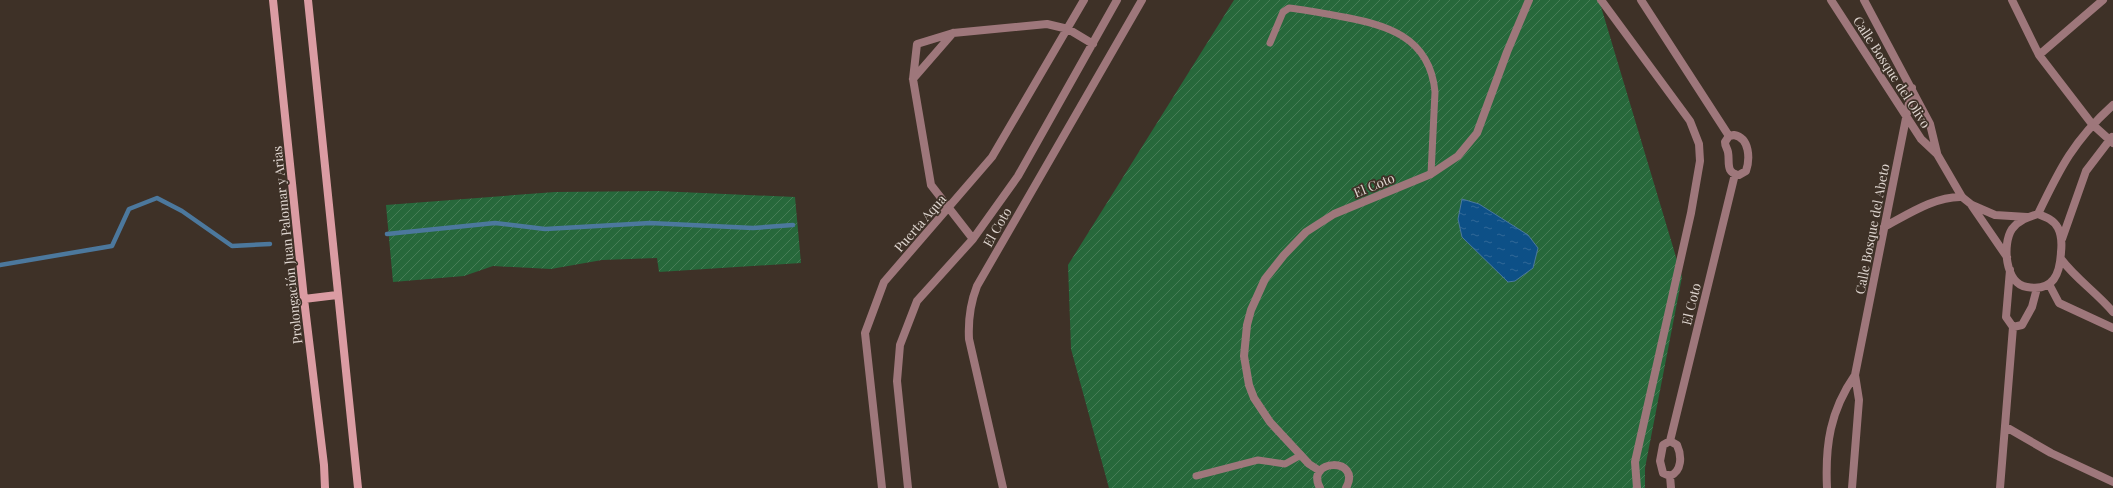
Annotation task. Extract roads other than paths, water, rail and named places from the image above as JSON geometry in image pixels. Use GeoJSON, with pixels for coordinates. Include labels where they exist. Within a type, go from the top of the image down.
{"type":"FeatureCollection","features":[{"type":"Feature","properties":{"kind":"main road","name":"Prolongación Juan Palomar y Arias"},"geometry":{"type":"LineString","coordinates":[[273,0],[304,299],[324,465],[325,488]]}},
{"type":"Feature","properties":{"kind":"main road"},"geometry":{"type":"LineString","coordinates":[[308,0],[337,295],[358,488]]}},
{"type":"Feature","properties":{"kind":"main road"},"geometry":{"type":"LineString","coordinates":[[304,299],[337,295]]}},
{"type":"Feature","properties":{"kind":"street","name":"Puerta Aqua"},"geometry":{"type":"LineString","coordinates":[[882,488],[864,333],[884,282],[949,209],[992,157],[1084,0]]}},
{"type":"Feature","properties":{"kind":"street"},"geometry":{"type":"LineString","coordinates":[[908,488],[897,381],[900,345],[917,301],[973,239],[1018,176],[1117,0]]}},
{"type":"Feature","properties":{"kind":"street","name":"El Coto"},"geometry":{"type":"LineString","coordinates":[[1003,488],[969,339],[968,322],[971,303],[981,280],[1142,0]]}},
{"type":"Feature","properties":{"kind":"street","name":"El Coto"},"geometry":{"type":"LineString","coordinates":[[1320,471],[1301,455],[1260,410],[1249,385],[1244,356],[1247,325],[1251,310],[1265,279],[1284,255],[1306,232],[1334,214],[1431,174],[1458,156],[1477,133],[1507,52],[1529,0]]}},
{"type":"Feature","properties":{"kind":"street"},"geometry":{"type":"LineString","coordinates":[[1601,0],[1690,121],[1700,144],[1700,161],[1691,213],[1635,462],[1637,488]]}},
{"type":"Feature","properties":{"kind":"street"},"geometry":{"type":"LineString","coordinates":[[1641,0],[1729,136]]}},
{"type":"Feature","properties":{"kind":"street","name":"Calle Bosque del Olivo"},"geometry":{"type":"LineString","coordinates":[[1831,0],[1921,139],[1937,154],[1962,197],[1972,205],[1995,215],[2027,217]]}},
{"type":"Feature","properties":{"kind":"street","name":"Calle Bosque del Olivo"},"geometry":{"type":"LineString","coordinates":[[1864,0],[1930,124],[1937,154]]}},
{"type":"Feature","properties":{"kind":"street"},"geometry":{"type":"LineString","coordinates":[[2012,0],[2039,55],[2092,124],[2112,140],[2086,171],[2062,239],[2061,259],[2057,277],[2049,284],[2037,288],[2026,287],[2015,280],[2010,270],[2007,257],[2007,243],[2012,230],[2027,217],[2038,214],[2049,218],[2058,227],[2062,239]]}},
{"type":"Feature","properties":{"kind":"street"},"geometry":{"type":"LineString","coordinates":[[2039,55],[2102,0]]}},
{"type":"Feature","properties":{"kind":"street"},"geometry":{"type":"LineString","coordinates":[[973,239],[931,185],[913,79],[917,44],[953,32],[1047,24],[1068,28],[1093,44]]}},
{"type":"Feature","properties":{"kind":"street"},"geometry":{"type":"LineString","coordinates":[[913,79],[953,32]]}},
{"type":"Feature","properties":{"kind":"street","name":"Calle Bosque del Abeto"},"geometry":{"type":"LineString","coordinates":[[1852,488],[1859,400],[1855,375],[1912,88]]}},
{"type":"Feature","properties":{"kind":"street"},"geometry":{"type":"LineString","coordinates":[[2038,214],[2061,167],[2092,124],[2113,105]]}},
{"type":"Feature","properties":{"kind":"street"},"geometry":{"type":"LineString","coordinates":[[1738,135],[1742,139],[1749,155],[1746,171],[1735,174],[1729,169],[1728,152],[1725,139],[1729,136],[1738,135]]}},
{"type":"Feature","properties":{"kind":"street","name":"El Coto"},"geometry":{"type":"LineString","coordinates":[[1670,476],[1663,473],[1660,461],[1663,445],[1670,440],[1735,174]]}},
{"type":"Feature","properties":{"kind":"street"},"geometry":{"type":"LineString","coordinates":[[1884,227],[1937,201],[1951,197],[1962,197]]}},
{"type":"Feature","properties":{"kind":"street","name":"Calle Bosque del Olivo"},"geometry":{"type":"LineString","coordinates":[[1972,205],[2007,257]]}},
{"type":"Feature","properties":{"kind":"street"},"geometry":{"type":"LineString","coordinates":[[2061,259],[2073,275],[2104,301],[2113,312]]}},
{"type":"Feature","properties":{"kind":"street"},"geometry":{"type":"LineString","coordinates":[[2000,488],[2013,327],[2006,317],[2010,270]]}},
{"type":"Feature","properties":{"kind":"street"},"geometry":{"type":"LineString","coordinates":[[2049,284],[2059,303],[2113,328]]}},
{"type":"Feature","properties":{"kind":"street"},"geometry":{"type":"LineString","coordinates":[[2013,327],[2022,325],[2032,307],[2037,288]]}},
{"type":"Feature","properties":{"kind":"street","name":"Calle Bosque del Abeto"},"geometry":{"type":"LineString","coordinates":[[1827,488],[1826,465],[1831,423],[1846,388],[1855,375]]}},
{"type":"Feature","properties":{"kind":"street"},"geometry":{"type":"LineString","coordinates":[[2006,427],[2051,453],[2113,482]]}},
{"type":"Feature","properties":{"kind":"street"},"geometry":{"type":"LineString","coordinates":[[1670,440],[1677,445],[1680,456],[1677,470],[1670,476],[1671,488]]}},
{"type":"Feature","properties":{"kind":"street"},"geometry":{"type":"LineString","coordinates":[[1320,488],[1318,477],[1320,471],[1330,464],[1337,464],[1347,472],[1349,487]]}},
{"type":"Feature","properties":{"kind":"lane"},"geometry":{"type":"LineString","coordinates":[[1270,43],[1283,12],[1289,8],[1370,21],[1390,28],[1407,38],[1427,61],[1434,79],[1435,92],[1431,174]]}},
{"type":"Feature","properties":{"kind":"lane"},"geometry":{"type":"LineString","coordinates":[[1196,476],[1258,460],[1285,464],[1301,455]]}},
{"type":"Feature","properties":{"kind":"water"},"geometry":{"type":"Polygon","coordinates":[[[1462,199],[1479,204],[1528,235],[1538,248],[1533,268],[1515,281],[1508,282],[1462,237],[1458,219],[1462,199]]]}},
{"type":"Feature","properties":{"kind":"waterway"},"geometry":{"type":"LineString","coordinates":[[0,265],[112,246],[129,209],[157,198],[182,211],[232,246],[270,244]]}},
{"type":"Feature","properties":{"kind":"waterway"},"geometry":{"type":"LineString","coordinates":[[387,234],[495,223],[545,229],[650,223],[753,228],[793,225]]}}]}
